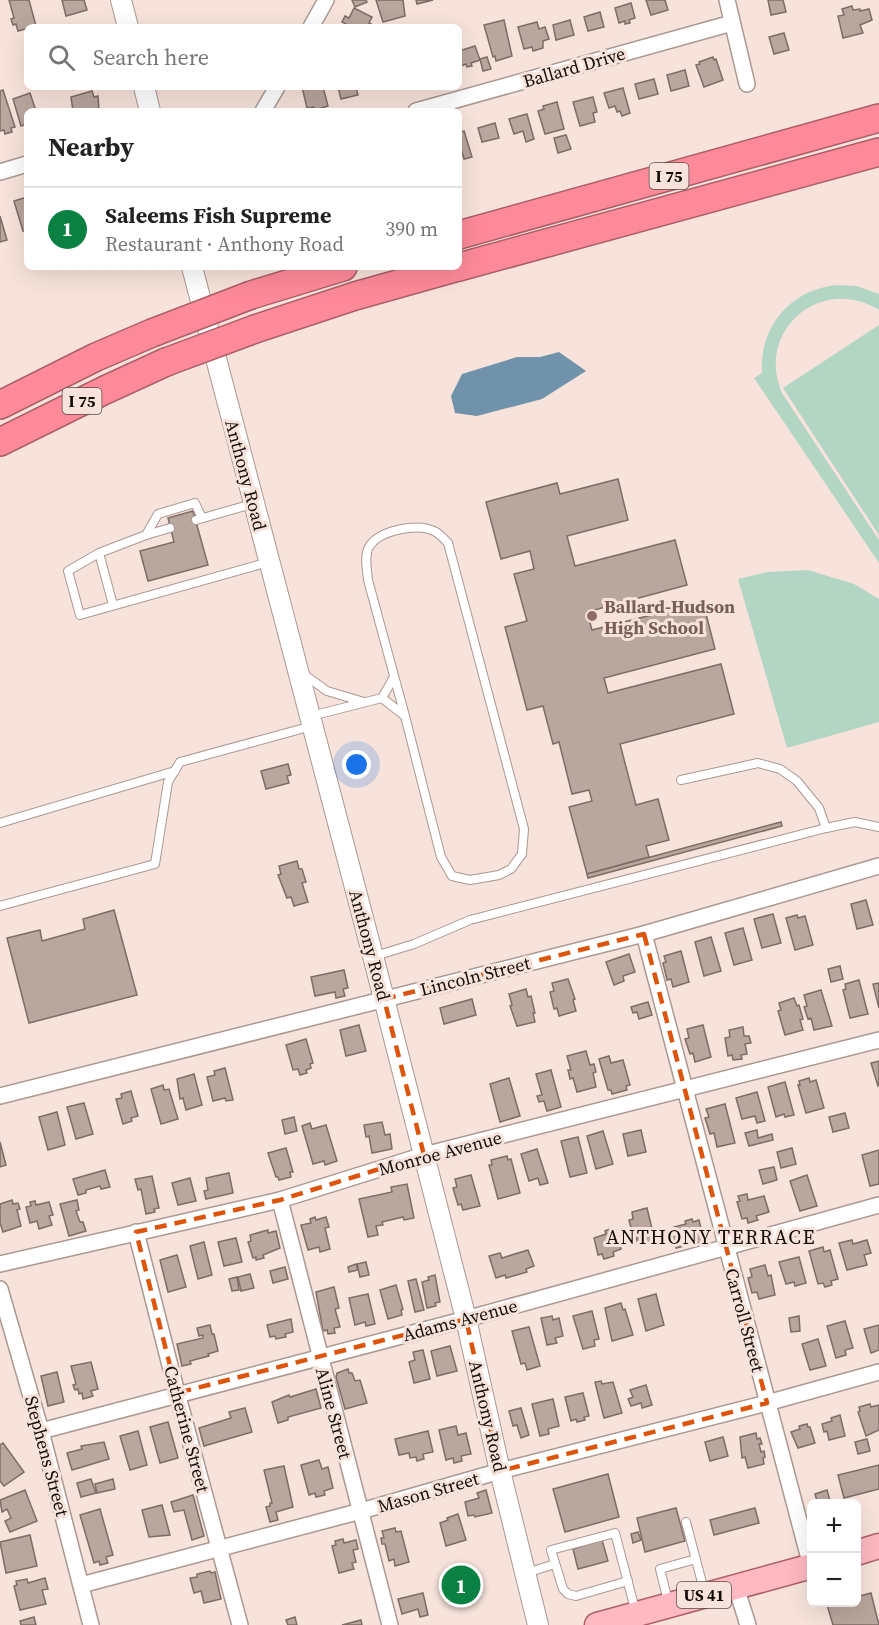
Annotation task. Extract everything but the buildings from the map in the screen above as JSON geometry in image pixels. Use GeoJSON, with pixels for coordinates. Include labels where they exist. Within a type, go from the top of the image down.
{"type":"FeatureCollection","features":[{"type":"Feature","properties":{"kind":"highway","name":"I 75"},"geometry":{"type":"LineString","coordinates":[[462,234],[879,118]]}},
{"type":"Feature","properties":{"kind":"highway","name":"I 75"},"geometry":{"type":"LineString","coordinates":[[462,266],[879,152]]}},
{"type":"Feature","properties":{"kind":"highway"},"geometry":{"type":"LineString","coordinates":[[764,183],[879,168]]}},
{"type":"Feature","properties":{"kind":"highway","name":"I 75"},"geometry":{"type":"LineString","coordinates":[[5,401],[152,333],[251,295],[334,270]]}},
{"type":"Feature","properties":{"kind":"highway","name":"I 75"},"geometry":{"type":"LineString","coordinates":[[0,442],[166,362],[255,329],[355,296],[447,270]]}},
{"type":"Feature","properties":{"kind":"main road"},"geometry":{"type":"LineString","coordinates":[[861,1551],[879,1546]]}},
{"type":"Feature","properties":{"kind":"main road","name":"US 41"},"geometry":{"type":"LineString","coordinates":[[597,1625],[652,1612],[807,1567]]}},
{"type":"Feature","properties":{"kind":"street"},"geometry":{"type":"LineString","coordinates":[[121,0],[127,24]]}},
{"type":"Feature","properties":{"kind":"street"},"geometry":{"type":"LineString","coordinates":[[313,24],[326,0]]}},
{"type":"Feature","properties":{"kind":"street"},"geometry":{"type":"LineString","coordinates":[[727,0],[747,84]]}},
{"type":"Feature","properties":{"kind":"street","name":"Ballard Drive"},"geometry":{"type":"LineString","coordinates":[[427,108],[732,23]]}},
{"type":"Feature","properties":{"kind":"street"},"geometry":{"type":"LineString","coordinates":[[145,90],[149,108]]}},
{"type":"Feature","properties":{"kind":"street"},"geometry":{"type":"LineString","coordinates":[[265,108],[275,90]]}},
{"type":"Feature","properties":{"kind":"street"},"geometry":{"type":"LineString","coordinates":[[0,172],[24,165]]}},
{"type":"Feature","properties":{"kind":"street","name":"Anthony Road"},"geometry":{"type":"LineString","coordinates":[[193,270],[466,1318],[537,1625]]}},
{"type":"Feature","properties":{"kind":"street","name":"Lincoln Street"},"geometry":{"type":"LineString","coordinates":[[0,1096],[644,934],[879,866]]}},
{"type":"Feature","properties":{"kind":"street","name":"Carroll Street"},"geometry":{"type":"LineString","coordinates":[[644,934],[807,1553]]}},
{"type":"Feature","properties":{"kind":"street","name":"Monroe Avenue"},"geometry":{"type":"LineString","coordinates":[[0,1264],[280,1200],[424,1155],[879,1040]]}},
{"type":"Feature","properties":{"kind":"street","name":"Aline Street"},"geometry":{"type":"LineString","coordinates":[[280,1200],[390,1625]]}},
{"type":"Feature","properties":{"kind":"street","name":"Adams Avenue"},"geometry":{"type":"LineString","coordinates":[[41,1431],[879,1205]]}},
{"type":"Feature","properties":{"kind":"street","name":"Catherine Street"},"geometry":{"type":"LineString","coordinates":[[136,1232],[240,1625]]}},
{"type":"Feature","properties":{"kind":"street","name":"Stephens Street"},"geometry":{"type":"LineString","coordinates":[[0,1288],[41,1431],[91,1625]]}},
{"type":"Feature","properties":{"kind":"street","name":"Mason Street"},"geometry":{"type":"LineString","coordinates":[[81,1585],[361,1511],[500,1471],[879,1372]]}},
{"type":"Feature","properties":{"kind":"street"},"geometry":{"type":"LineString","coordinates":[[736,1587],[748,1625]]}},
{"type":"Feature","properties":{"kind":"lane"},"geometry":{"type":"LineString","coordinates":[[146,535],[158,514],[195,503],[199,519],[254,503]]}},
{"type":"Feature","properties":{"kind":"lane"},"geometry":{"type":"LineString","coordinates":[[170,528],[99,553],[68,571],[80,615],[269,562]]}},
{"type":"Feature","properties":{"kind":"lane"},"geometry":{"type":"LineString","coordinates":[[420,528],[435,531],[448,543],[524,829],[522,854],[511,869],[499,875],[470,880],[452,876],[441,857],[437,844],[394,677],[368,580],[366,562],[369,547],[385,533],[420,528]]}},
{"type":"Feature","properties":{"kind":"lane"},"geometry":{"type":"LineString","coordinates":[[99,553],[113,605]]}},
{"type":"Feature","properties":{"kind":"lane"},"geometry":{"type":"LineString","coordinates":[[298,670],[327,691],[348,699],[366,702]]}},
{"type":"Feature","properties":{"kind":"lane"},"geometry":{"type":"LineString","coordinates":[[0,906],[155,864],[168,782],[180,762],[382,698],[394,677]]}},
{"type":"Feature","properties":{"kind":"lane"},"geometry":{"type":"LineString","coordinates":[[382,698],[405,716]]}},
{"type":"Feature","properties":{"kind":"lane"},"geometry":{"type":"LineString","coordinates":[[681,780],[758,763],[780,769],[797,781],[819,808],[826,828]]}},
{"type":"Feature","properties":{"kind":"lane"},"geometry":{"type":"LineString","coordinates":[[0,823],[176,771]]}},
{"type":"Feature","properties":{"kind":"lane"},"geometry":{"type":"LineString","coordinates":[[373,956],[414,944],[470,920],[826,828],[855,822],[879,827]]}},
{"type":"Feature","properties":{"kind":"lane"},"geometry":{"type":"LineString","coordinates":[[686,1522],[705,1595]]}},
{"type":"Feature","properties":{"kind":"lane"},"geometry":{"type":"LineString","coordinates":[[628,1581],[576,1596],[567,1594],[562,1589],[551,1550],[615,1533],[628,1581],[652,1612]]}},
{"type":"Feature","properties":{"kind":"lane"},"geometry":{"type":"LineString","coordinates":[[652,1612],[660,1569],[696,1559]]}},
{"type":"Feature","properties":{"kind":"lane"},"geometry":{"type":"LineString","coordinates":[[526,1573],[555,1564]]}},
{"type":"Feature","properties":{"kind":"highlighted area"},"geometry":{"type":"Polygon","coordinates":[[[644,934],[767,1403],[500,1471],[466,1319],[177,1393],[136,1232],[280,1200],[424,1155],[384,999],[644,934]]]}},
{"type":"Feature","properties":{"kind":"green space"},"geometry":{"type":"Polygon","coordinates":[[[836,285],[857,286],[879,294],[879,310],[857,301],[836,299],[816,304],[799,315],[786,330],[778,349],[776,370],[782,393],[879,540],[879,563],[754,378],[762,373],[762,356],[766,341],[772,326],[781,314],[805,294],[819,288],[836,285]]]}},
{"type":"Feature","properties":{"kind":"green space"},"geometry":{"type":"Polygon","coordinates":[[[879,325],[879,535],[783,388],[879,325]]]}},
{"type":"Feature","properties":{"kind":"green space"},"geometry":{"type":"Polygon","coordinates":[[[808,570],[854,584],[879,599],[879,722],[787,748],[738,579],[767,572],[808,570]]]}},
{"type":"Feature","properties":{"kind":"water"},"geometry":{"type":"Polygon","coordinates":[[[559,352],[586,371],[542,399],[477,416],[455,413],[451,396],[462,374],[517,357],[540,357],[559,352]]]}},
{"type":"Feature","properties":{"kind":"place","name":"Ballard-Hudson High School"},"geometry":{"type":"Point","coordinates":[592,616]}},
{"type":"Feature","properties":{"kind":"place","name":"Saleems Fish Supreme"},"geometry":{"type":"Point","coordinates":[461,1585]}},
{"type":"Feature","properties":{"kind":"district","name":"ANTHONY TERRACE"},"geometry":{"type":"Point","coordinates":[711,1237]}}]}
